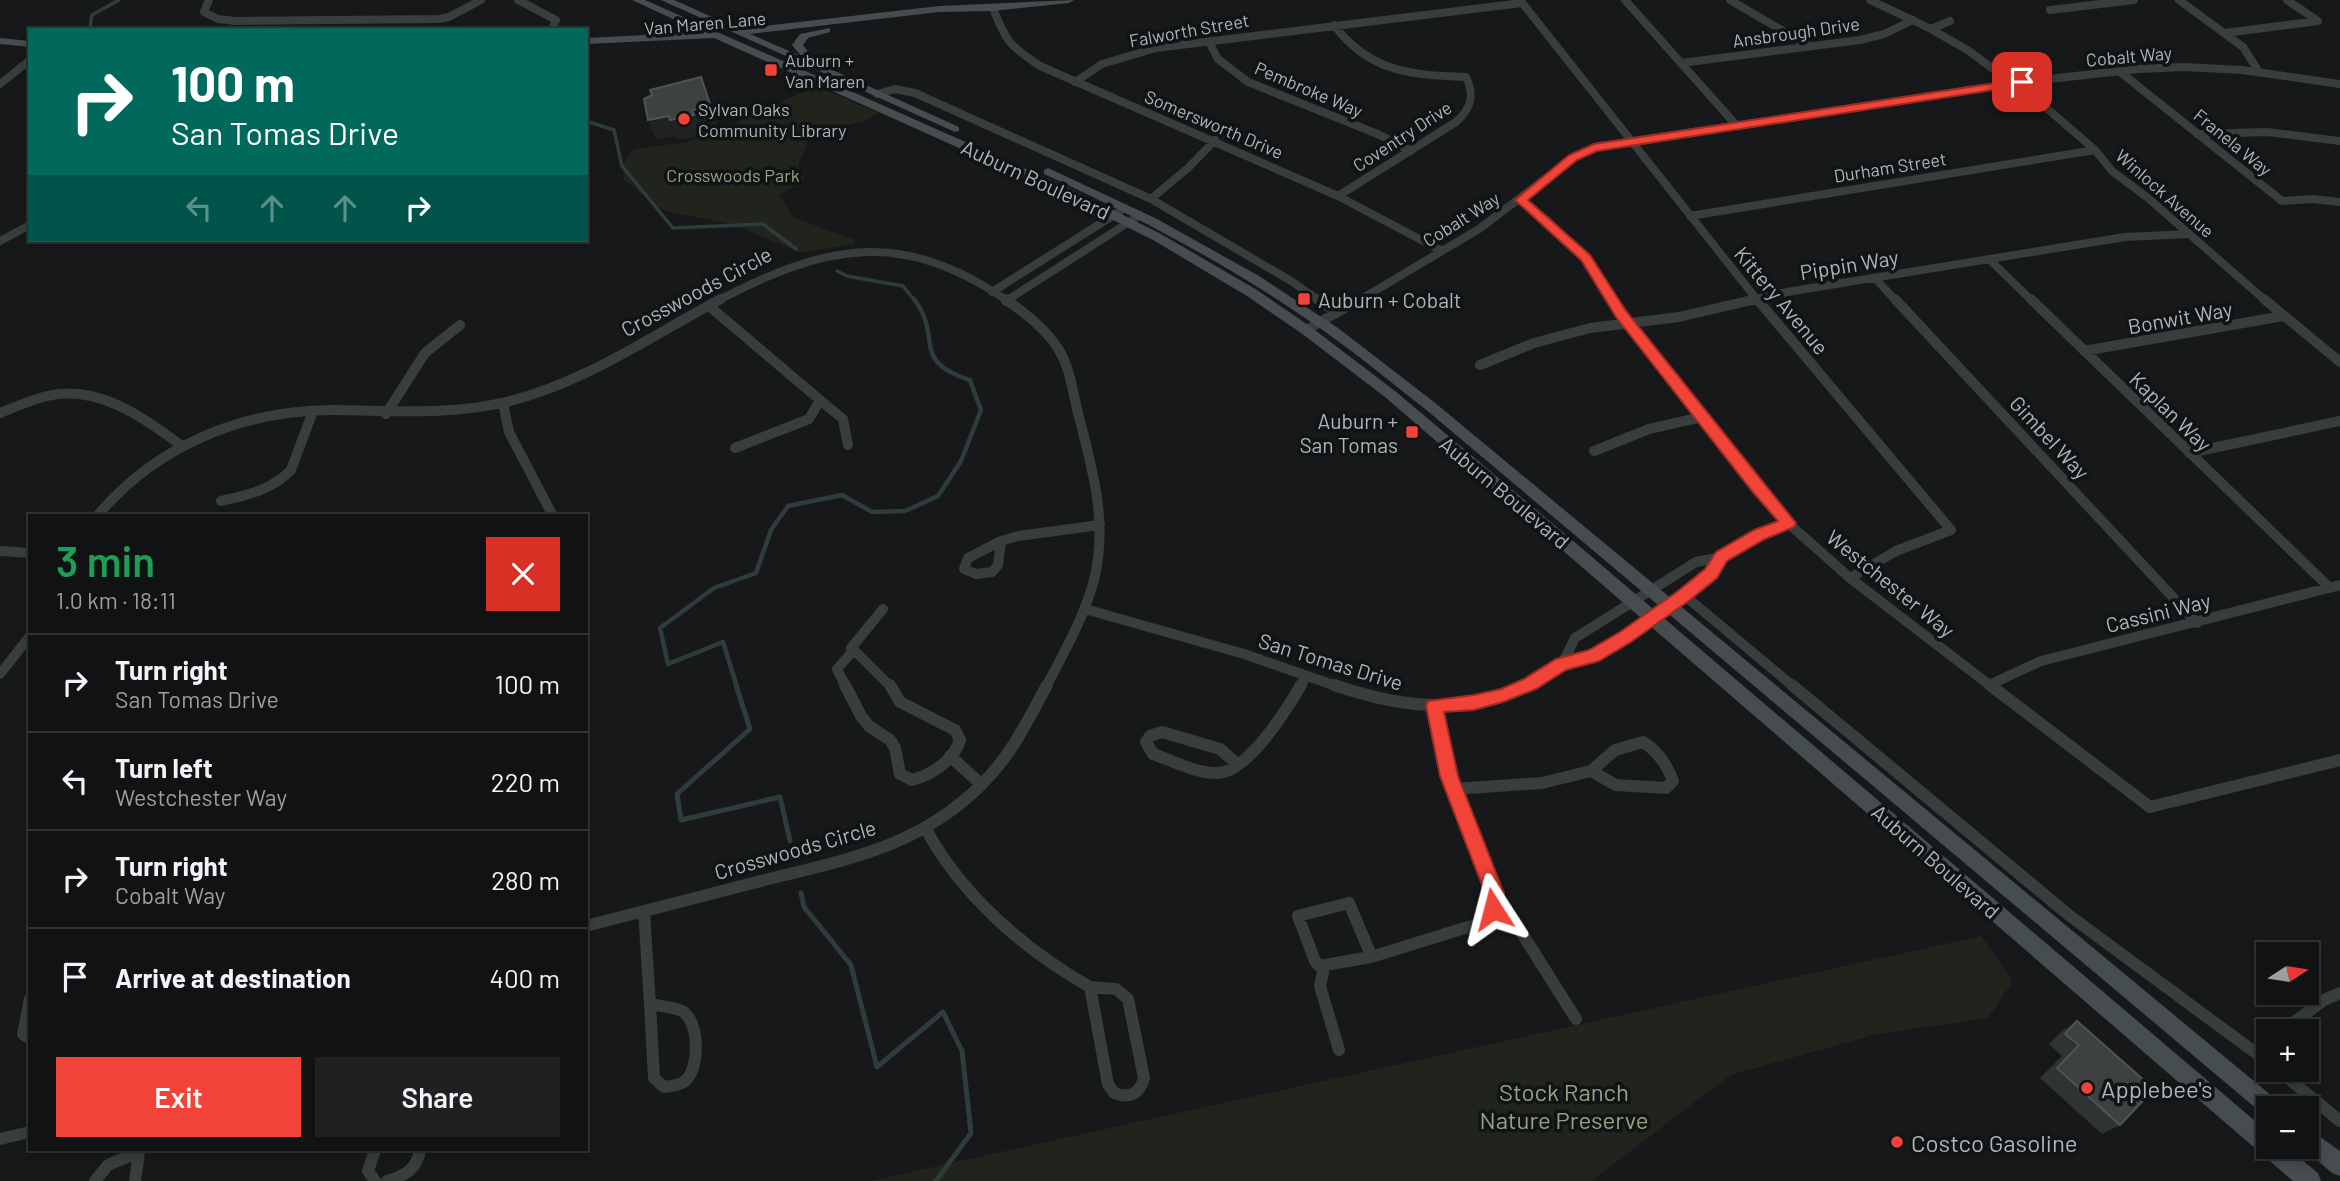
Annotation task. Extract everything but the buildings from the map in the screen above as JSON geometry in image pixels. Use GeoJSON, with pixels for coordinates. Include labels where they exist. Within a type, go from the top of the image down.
{"type":"FeatureCollection","features":[{"type":"Feature","properties":{"kind":"main road","name":"Auburn Boulevard"},"geometry":{"type":"LineString","coordinates":[[637,0],[678,18],[819,68],[877,94],[1119,212],[1211,253],[1321,322],[1429,405],[2257,1096]]}},
{"type":"Feature","properties":{"kind":"main road","name":"Auburn Boulevard"},"geometry":{"type":"LineString","coordinates":[[666,0],[731,36],[999,161],[1119,212]]}},
{"type":"Feature","properties":{"kind":"main road","name":"Van Maren Lane"},"geometry":{"type":"LineString","coordinates":[[588,47],[661,46],[939,9],[951,5],[993,8],[1069,0]]}},
{"type":"Feature","properties":{"kind":"main road","name":"Van Maren Lane"},"geometry":{"type":"LineString","coordinates":[[588,40],[826,30],[942,15],[951,5]]}},
{"type":"Feature","properties":{"kind":"main road"},"geometry":{"type":"LineString","coordinates":[[852,27],[855,24],[886,19],[892,15]]}},
{"type":"Feature","properties":{"kind":"main road"},"geometry":{"type":"LineString","coordinates":[[652,39],[673,32],[679,26],[678,18]]}},
{"type":"Feature","properties":{"kind":"main road"},"geometry":{"type":"LineString","coordinates":[[819,68],[797,44],[804,36],[826,30]]}},
{"type":"Feature","properties":{"kind":"main road"},"geometry":{"type":"LineString","coordinates":[[0,41],[28,44]]}},
{"type":"Feature","properties":{"kind":"main road","name":"Auburn Boulevard"},"geometry":{"type":"LineString","coordinates":[[1134,219],[1252,293],[1390,394],[1634,602],[1669,606],[2256,1135]]}},
{"type":"Feature","properties":{"kind":"main road"},"geometry":{"type":"LineString","coordinates":[[2319,1148],[2340,1165]]}},
{"type":"Feature","properties":{"kind":"main road","name":"Auburn Boulevard"},"geometry":{"type":"LineString","coordinates":[[2283,1159],[2309,1181]]}},
{"type":"Feature","properties":{"kind":"street"},"geometry":{"type":"LineString","coordinates":[[209,0],[204,12],[218,19],[314,20],[439,19],[449,17],[481,0]]}},
{"type":"Feature","properties":{"kind":"street"},"geometry":{"type":"LineString","coordinates":[[518,0],[556,20],[553,27]]}},
{"type":"Feature","properties":{"kind":"street"},"geometry":{"type":"LineString","coordinates":[[1625,0],[1738,126]]}},
{"type":"Feature","properties":{"kind":"street"},"geometry":{"type":"LineString","coordinates":[[1730,0],[1809,46]]}},
{"type":"Feature","properties":{"kind":"street","name":"Winlock Avenue"},"geometry":{"type":"LineString","coordinates":[[1870,0],[1931,29],[1969,51],[2050,111],[2095,150],[2112,171],[2340,362]]}},
{"type":"Feature","properties":{"kind":"street"},"geometry":{"type":"LineString","coordinates":[[2050,10],[2134,0]]}},
{"type":"Feature","properties":{"kind":"street"},"geometry":{"type":"LineString","coordinates":[[2179,0],[2247,50],[2259,72]]}},
{"type":"Feature","properties":{"kind":"street"},"geometry":{"type":"LineString","coordinates":[[2225,33],[2318,21],[2287,0]]}},
{"type":"Feature","properties":{"kind":"street","name":"Falworth Street"},"geometry":{"type":"LineString","coordinates":[[1075,82],[1083,74],[1127,56],[1208,40],[1522,1]]}},
{"type":"Feature","properties":{"kind":"street","name":"Kittery Avenue"},"geometry":{"type":"LineString","coordinates":[[1522,1],[1756,298],[1951,530],[1896,551],[1850,579]]}},
{"type":"Feature","properties":{"kind":"street","name":"Somersworth Drive"},"geometry":{"type":"LineString","coordinates":[[993,8],[1004,37],[1015,49],[1040,66],[1215,140],[1338,196],[1442,251]]}},
{"type":"Feature","properties":{"kind":"street"},"geometry":{"type":"LineString","coordinates":[[308,28],[314,20]]}},
{"type":"Feature","properties":{"kind":"street","name":"Ansbrough Drive"},"geometry":{"type":"LineString","coordinates":[[1681,63],[1872,37],[1913,20]]}},
{"type":"Feature","properties":{"kind":"street"},"geometry":{"type":"LineString","coordinates":[[1931,29],[1950,21]]}},
{"type":"Feature","properties":{"kind":"street","name":"Coventry Drive"},"geometry":{"type":"LineString","coordinates":[[1334,25],[1353,49],[1378,65],[1406,73],[1466,77],[1473,97],[1464,116],[1338,196]]}},
{"type":"Feature","properties":{"kind":"street","name":"Pembroke Way"},"geometry":{"type":"LineString","coordinates":[[1208,40],[1218,59],[1248,82],[1380,135],[1411,151]]}},
{"type":"Feature","properties":{"kind":"street"},"geometry":{"type":"LineString","coordinates":[[0,84],[28,62]]}},
{"type":"Feature","properties":{"kind":"street","name":"Cobalt Way"},"geometry":{"type":"LineString","coordinates":[[1306,330],[1442,251],[1521,200],[1583,152],[1631,141],[2012,84],[2119,71],[2183,67],[2259,72],[2340,84]]}},
{"type":"Feature","properties":{"kind":"street","name":"Franela Way"},"geometry":{"type":"LineString","coordinates":[[2119,71],[2281,201],[2312,199],[2340,202]]}},
{"type":"Feature","properties":{"kind":"street"},"geometry":{"type":"LineString","coordinates":[[877,94],[895,89],[915,93],[1151,199],[1291,281],[1336,312]]}},
{"type":"Feature","properties":{"kind":"street"},"geometry":{"type":"LineString","coordinates":[[2197,134],[2267,132],[2340,141]]}},
{"type":"Feature","properties":{"kind":"street"},"geometry":{"type":"LineString","coordinates":[[1151,199],[1189,167],[1215,140]]}},
{"type":"Feature","properties":{"kind":"street","name":"Durham Street"},"geometry":{"type":"LineString","coordinates":[[1690,216],[2095,150]]}},
{"type":"Feature","properties":{"kind":"street","name":"Westchester Way"},"geometry":{"type":"LineString","coordinates":[[1521,200],[1548,221],[1585,258],[1628,323],[1788,523],[1850,579],[2150,807],[2340,760]]}},
{"type":"Feature","properties":{"kind":"street"},"geometry":{"type":"LineString","coordinates":[[992,292],[1119,212]]}},
{"type":"Feature","properties":{"kind":"street"},"geometry":{"type":"LineString","coordinates":[[1006,301],[1134,219]]}},
{"type":"Feature","properties":{"kind":"street"},"geometry":{"type":"LineString","coordinates":[[0,241],[28,226]]}},
{"type":"Feature","properties":{"kind":"street","name":"Pippin Way"},"geometry":{"type":"LineString","coordinates":[[1480,365],[1561,334],[1679,317],[1756,298],[2125,237],[2188,234]]}},
{"type":"Feature","properties":{"kind":"street","name":"Crosswoods Circle"},"geometry":{"type":"LineString","coordinates":[[99,514],[133,479],[182,446],[242,422],[286,413],[313,411],[440,414],[502,403],[569,381],[783,268],[820,258],[863,252],[892,253],[938,262],[961,272],[1006,301],[1045,331],[1060,351],[1094,474],[1099,499],[1100,526],[1096,576],[1075,635],[1011,751],[981,784],[926,829],[855,857],[588,925]]}},
{"type":"Feature","properties":{"kind":"street","name":"Kaplan Way"},"geometry":{"type":"LineString","coordinates":[[1989,259],[2189,453],[2335,587]]}},
{"type":"Feature","properties":{"kind":"street","name":"Gimbel Way"},"geometry":{"type":"LineString","coordinates":[[1875,278],[2197,623]]}},
{"type":"Feature","properties":{"kind":"street"},"geometry":{"type":"LineString","coordinates":[[709,306],[843,419],[848,445]]}},
{"type":"Feature","properties":{"kind":"street","name":"Bonwit Way"},"geometry":{"type":"LineString","coordinates":[[2084,351],[2283,316]]}},
{"type":"Feature","properties":{"kind":"street"},"geometry":{"type":"LineString","coordinates":[[386,414],[422,354],[438,338],[460,326]]}},
{"type":"Feature","properties":{"kind":"street"},"geometry":{"type":"LineString","coordinates":[[0,413],[49,395],[88,395],[122,404],[182,446]]}},
{"type":"Feature","properties":{"kind":"street"},"geometry":{"type":"LineString","coordinates":[[735,448],[809,419],[820,400]]}},
{"type":"Feature","properties":{"kind":"street"},"geometry":{"type":"LineString","coordinates":[[502,403],[509,432],[552,514]]}},
{"type":"Feature","properties":{"kind":"street"},"geometry":{"type":"LineString","coordinates":[[220,501],[258,492],[284,477],[291,470],[313,411]]}},
{"type":"Feature","properties":{"kind":"street"},"geometry":{"type":"LineString","coordinates":[[1594,452],[1626,436],[1702,417]]}},
{"type":"Feature","properties":{"kind":"street"},"geometry":{"type":"LineString","coordinates":[[2189,453],[2340,421]]}},
{"type":"Feature","properties":{"kind":"street","name":"San Tomas Drive"},"geometry":{"type":"LineString","coordinates":[[1562,664],[1575,638],[1696,562],[1722,557],[1760,534],[1788,523]]}},
{"type":"Feature","properties":{"kind":"street"},"geometry":{"type":"LineString","coordinates":[[1001,541],[1018,536],[1100,526]]}},
{"type":"Feature","properties":{"kind":"street"},"geometry":{"type":"LineString","coordinates":[[0,551],[28,553]]}},
{"type":"Feature","properties":{"kind":"street","name":"San Tomas Drive"},"geometry":{"type":"LineString","coordinates":[[1085,609],[1244,654],[1378,700],[1434,706],[1474,703],[1530,684],[1562,664],[1593,656],[1669,606],[1711,574],[1722,557]]}},
{"type":"Feature","properties":{"kind":"street","name":"Cassini Way"},"geometry":{"type":"LineString","coordinates":[[1989,685],[2041,662],[2335,587]]}},
{"type":"Feature","properties":{"kind":"street"},"geometry":{"type":"LineString","coordinates":[[1669,606],[2070,916],[2256,1048]]}},
{"type":"Feature","properties":{"kind":"street"},"geometry":{"type":"LineString","coordinates":[[853,649],[886,679],[900,702],[959,735],[960,745],[919,779],[912,780],[900,774],[891,740],[869,726],[861,716],[837,669],[883,609]]}},
{"type":"Feature","properties":{"kind":"street"},"geometry":{"type":"LineString","coordinates":[[0,674],[28,639]]}},
{"type":"Feature","properties":{"kind":"street"},"geometry":{"type":"LineString","coordinates":[[1237,764],[1220,749],[1162,732],[1150,736],[1146,742],[1153,754],[1214,773],[1226,771],[1237,764],[1264,740],[1297,694],[1306,676]]}},
{"type":"Feature","properties":{"kind":"street"},"geometry":{"type":"LineString","coordinates":[[1325,968],[1481,923],[1493,909],[1494,893],[1454,789],[1434,706]]}},
{"type":"Feature","properties":{"kind":"street"},"geometry":{"type":"LineString","coordinates":[[1454,789],[1542,783],[1591,771],[1615,750],[1643,742],[1654,749],[1673,781],[1666,788],[1615,786],[1601,780],[1591,771]]}},
{"type":"Feature","properties":{"kind":"street"},"geometry":{"type":"LineString","coordinates":[[950,756],[981,784]]}},
{"type":"Feature","properties":{"kind":"street"},"geometry":{"type":"LineString","coordinates":[[926,829],[944,860],[1007,926],[1076,980],[1090,987],[1116,989],[1128,999],[1144,1079],[1136,1094],[1129,1097],[1114,1093],[1108,1084],[1090,987]]}},
{"type":"Feature","properties":{"kind":"street"},"geometry":{"type":"LineString","coordinates":[[1325,968],[1315,961],[1298,916],[1349,904],[1371,955]]}},
{"type":"Feature","properties":{"kind":"street"},"geometry":{"type":"LineString","coordinates":[[1493,909],[1513,919],[1576,1019]]}},
{"type":"Feature","properties":{"kind":"street"},"geometry":{"type":"LineString","coordinates":[[645,911],[654,1079],[664,1087],[682,1084],[690,1079],[696,1067],[690,1018],[682,1012],[650,1004]]}},
{"type":"Feature","properties":{"kind":"street"},"geometry":{"type":"LineString","coordinates":[[1325,968],[1320,986],[1339,1050]]}},
{"type":"Feature","properties":{"kind":"street"},"geometry":{"type":"LineString","coordinates":[[2298,1019],[2324,1000],[2340,993]]}},
{"type":"Feature","properties":{"kind":"street"},"geometry":{"type":"LineString","coordinates":[[28,1009],[23,1034],[28,1038]]}},
{"type":"Feature","properties":{"kind":"street"},"geometry":{"type":"LineString","coordinates":[[2293,1082],[2340,1121]]}},
{"type":"Feature","properties":{"kind":"street"},"geometry":{"type":"LineString","coordinates":[[0,1139],[28,1132]]}},
{"type":"Feature","properties":{"kind":"street"},"geometry":{"type":"LineString","coordinates":[[95,1181],[102,1169],[111,1162],[139,1151],[135,1181]]}},
{"type":"Feature","properties":{"kind":"street"},"geometry":{"type":"LineString","coordinates":[[375,1151],[368,1171],[369,1177],[375,1181]]}},
{"type":"Feature","properties":{"kind":"street"},"geometry":{"type":"LineString","coordinates":[[387,1181],[410,1172],[421,1151]]}},
{"type":"Feature","properties":{"kind":"green space","name":"Crosswoods Park"},"geometry":{"type":"Polygon","coordinates":[[[816,86],[879,113],[864,121],[811,134],[798,166],[805,180],[779,195],[793,217],[854,240],[855,244],[801,253],[732,224],[664,211],[624,180],[623,163],[634,149],[687,142],[723,129],[816,86]]]}},
{"type":"Feature","properties":{"kind":"green space","name":"Stock Ranch Nature Preserve"},"geometry":{"type":"Polygon","coordinates":[[[1981,936],[2013,981],[1988,1018],[1877,1034],[1731,1075],[1591,1181],[870,1181],[1981,936]]]}},
{"type":"Feature","properties":{"kind":"waterway"},"geometry":{"type":"LineString","coordinates":[[92,28],[92,15],[119,0]]}},
{"type":"Feature","properties":{"kind":"waterway"},"geometry":{"type":"LineString","coordinates":[[588,122],[614,130],[622,166],[673,228],[763,224],[796,249]]}},
{"type":"Feature","properties":{"kind":"waterway"},"geometry":{"type":"LineString","coordinates":[[837,271],[847,276],[903,286],[915,301]]}},
{"type":"Feature","properties":{"kind":"waterway"},"geometry":{"type":"LineString","coordinates":[[737,687],[723,642],[668,664],[660,628],[714,588],[756,573],[771,530],[788,506],[842,495],[872,512],[905,511],[938,496],[961,461],[981,410],[970,380],[940,365],[933,356],[923,313],[914,299]]}},
{"type":"Feature","properties":{"kind":"waterway"},"geometry":{"type":"LineString","coordinates":[[736,685],[750,729],[677,794],[681,820],[780,797],[790,841]]}},
{"type":"Feature","properties":{"kind":"waterway"},"geometry":{"type":"LineString","coordinates":[[801,893],[804,907],[851,965],[877,1067],[943,1012],[962,1051],[971,1133],[936,1181]]}},
{"type":"Feature","properties":{"kind":"place","name":"Auburn + Van Maren"},"geometry":{"type":"Point","coordinates":[771,70]}},
{"type":"Feature","properties":{"kind":"place","name":"Sylvan Oaks Community Library"},"geometry":{"type":"Point","coordinates":[684,119]}},
{"type":"Feature","properties":{"kind":"place","name":"Auburn + Cobalt"},"geometry":{"type":"Point","coordinates":[1304,299]}},
{"type":"Feature","properties":{"kind":"place","name":"Auburn + San Tomas"},"geometry":{"type":"Point","coordinates":[1412,432]}},
{"type":"Feature","properties":{"kind":"place","name":"Applebee's"},"geometry":{"type":"Point","coordinates":[2087,1088]}},
{"type":"Feature","properties":{"kind":"place","name":"Costco Gasoline"},"geometry":{"type":"Point","coordinates":[1897,1142]}},
{"type":"Feature","properties":{"kind":"route"},"geometry":{"type":"LineString","coordinates":[[1493,909],[1494,893],[1449,776],[1434,706],[1474,703],[1503,695],[1530,684],[1562,664],[1593,656],[1684,595],[1711,574],[1722,557],[1760,534],[1788,523],[1621,314],[1585,258],[1548,221],[1521,200],[1573,157],[1594,148],[2022,82]]}}]}
